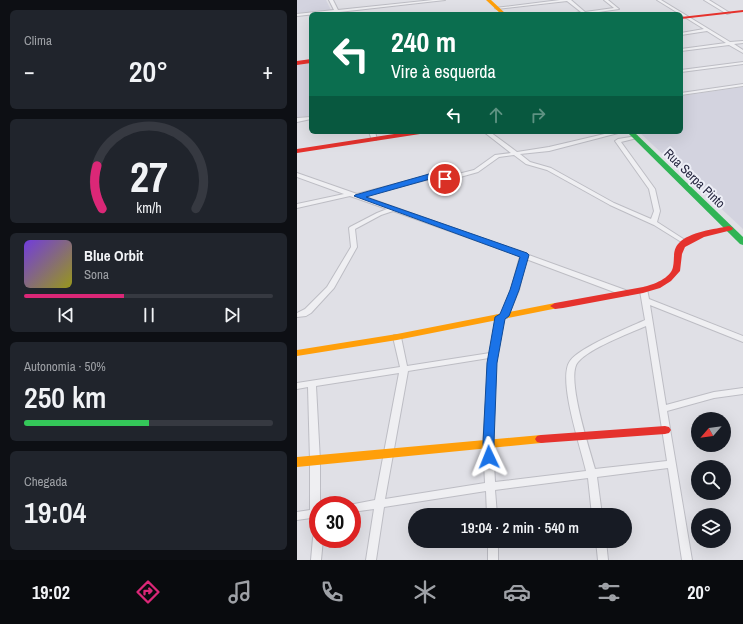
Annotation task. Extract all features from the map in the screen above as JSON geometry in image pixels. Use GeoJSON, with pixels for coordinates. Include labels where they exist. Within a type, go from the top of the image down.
{"type":"FeatureCollection","features":[{"type":"Feature","properties":{"kind":"street"},"geometry":{"type":"LineString","coordinates":[[331,0],[338,12],[443,0]]}},
{"type":"Feature","properties":{"kind":"street"},"geometry":{"type":"LineString","coordinates":[[488,0],[502,12]]}},
{"type":"Feature","properties":{"kind":"street"},"geometry":{"type":"LineString","coordinates":[[497,8],[568,0],[584,12]]}},
{"type":"Feature","properties":{"kind":"street"},"geometry":{"type":"LineString","coordinates":[[593,12],[617,9],[606,0]]}},
{"type":"Feature","properties":{"kind":"street"},"geometry":{"type":"LineString","coordinates":[[659,0],[676,12]]}},
{"type":"Feature","properties":{"kind":"street"},"geometry":{"type":"LineString","coordinates":[[706,0],[728,13]]}},
{"type":"Feature","properties":{"kind":"street"},"geometry":{"type":"LineString","coordinates":[[685,18],[743,11]]}},
{"type":"Feature","properties":{"kind":"street"},"geometry":{"type":"LineString","coordinates":[[297,15],[309,14]]}},
{"type":"Feature","properties":{"kind":"street"},"geometry":{"type":"LineString","coordinates":[[685,18],[709,30],[743,52]]}},
{"type":"Feature","properties":{"kind":"street"},"geometry":{"type":"LineString","coordinates":[[683,34],[709,30]]}},
{"type":"Feature","properties":{"kind":"street"},"geometry":{"type":"LineString","coordinates":[[683,50],[743,42]]}},
{"type":"Feature","properties":{"kind":"street"},"geometry":{"type":"LineString","coordinates":[[297,63],[309,61]]}},
{"type":"Feature","properties":{"kind":"street"},"geometry":{"type":"LineString","coordinates":[[683,71],[743,63]]}},
{"type":"Feature","properties":{"kind":"street"},"geometry":{"type":"LineString","coordinates":[[683,94],[743,85]]}},
{"type":"Feature","properties":{"kind":"street"},"geometry":{"type":"LineString","coordinates":[[297,120],[309,118]]}},
{"type":"Feature","properties":{"kind":"street"},"geometry":{"type":"LineString","coordinates":[[297,151],[373,135],[389,134]]}},
{"type":"Feature","properties":{"kind":"street"},"geometry":{"type":"LineString","coordinates":[[489,134],[528,163],[549,169],[612,204],[653,223],[685,242]]}},
{"type":"Feature","properties":{"kind":"street"},"geometry":{"type":"LineString","coordinates":[[297,206],[354,195],[429,177],[436,176],[445,179],[469,174],[476,171],[493,158],[513,153],[549,149],[611,134]]}},
{"type":"Feature","properties":{"kind":"street"},"geometry":{"type":"LineString","coordinates":[[633,135],[618,141],[652,189],[657,211],[653,223]]}},
{"type":"Feature","properties":{"kind":"street","name":"Rua Serpa Pinto"},"geometry":{"type":"LineString","coordinates":[[633,135],[743,242]]}},
{"type":"Feature","properties":{"kind":"street"},"geometry":{"type":"LineString","coordinates":[[297,175],[524,255],[625,293],[645,295],[743,339]]}},
{"type":"Feature","properties":{"kind":"street"},"geometry":{"type":"LineString","coordinates":[[297,315],[308,311],[330,288],[353,247],[352,228],[379,214],[393,209]]}},
{"type":"Feature","properties":{"kind":"street"},"geometry":{"type":"LineString","coordinates":[[645,295],[670,278],[677,268],[680,244],[694,238],[729,228]]}},
{"type":"Feature","properties":{"kind":"street"},"geometry":{"type":"LineString","coordinates":[[492,508],[489,443],[493,355],[502,317],[515,290],[524,255]]}},
{"type":"Feature","properties":{"kind":"street"},"geometry":{"type":"LineString","coordinates":[[297,353],[397,337],[625,293]]}},
{"type":"Feature","properties":{"kind":"street"},"geometry":{"type":"LineString","coordinates":[[645,295],[665,430],[687,560]]}},
{"type":"Feature","properties":{"kind":"street"},"geometry":{"type":"LineString","coordinates":[[596,508],[592,475],[581,435],[569,380],[572,364],[577,358],[648,322]]}},
{"type":"Feature","properties":{"kind":"street"},"geometry":{"type":"LineString","coordinates":[[371,560],[379,505],[404,369],[397,337]]}},
{"type":"Feature","properties":{"kind":"street"},"geometry":{"type":"LineString","coordinates":[[297,386],[493,355]]}},
{"type":"Feature","properties":{"kind":"street"},"geometry":{"type":"LineString","coordinates":[[312,383],[316,496]]}},
{"type":"Feature","properties":{"kind":"street"},"geometry":{"type":"LineString","coordinates":[[662,410],[714,395],[743,391]]}},
{"type":"Feature","properties":{"kind":"street"},"geometry":{"type":"LineString","coordinates":[[297,462],[581,435],[665,430]]}},
{"type":"Feature","properties":{"kind":"street"},"geometry":{"type":"LineString","coordinates":[[361,507],[491,486],[592,475],[671,464]]}},
{"type":"Feature","properties":{"kind":"street"},"geometry":{"type":"LineString","coordinates":[[297,516],[309,514]]}},
{"type":"Feature","properties":{"kind":"street"},"geometry":{"type":"LineString","coordinates":[[316,560],[317,548]]}},
{"type":"Feature","properties":{"kind":"street"},"geometry":{"type":"LineString","coordinates":[[493,548],[493,560]]}},
{"type":"Feature","properties":{"kind":"street"},"geometry":{"type":"LineString","coordinates":[[602,548],[603,560]]}},
{"type":"Feature","properties":{"kind":"shaded area"},"geometry":{"type":"Polygon","coordinates":[[[297,0],[326,0],[331,10],[309,12],[297,14],[297,0]]]}},
{"type":"Feature","properties":{"kind":"shaded area"},"geometry":{"type":"Polygon","coordinates":[[[309,63],[309,116],[297,117],[297,65],[309,63]]]}},
{"type":"Feature","properties":{"kind":"shaded area"},"geometry":{"type":"Polygon","coordinates":[[[743,87],[743,229],[641,134],[683,134],[683,96],[743,87]]]}},
{"type":"Feature","properties":{"kind":"traffic: fast"},"geometry":{"type":"LineString","coordinates":[[632,134],[743,242]]}},
{"type":"Feature","properties":{"kind":"traffic: slow"},"geometry":{"type":"LineString","coordinates":[[488,0],[502,12]]}},
{"type":"Feature","properties":{"kind":"traffic: slow"},"geometry":{"type":"LineString","coordinates":[[297,353],[397,337],[555,306]]}},
{"type":"Feature","properties":{"kind":"traffic: slow"},"geometry":{"type":"LineString","coordinates":[[297,462],[541,439]]}},
{"type":"Feature","properties":{"kind":"traffic: jam"},"geometry":{"type":"LineString","coordinates":[[683,18],[743,11]]}},
{"type":"Feature","properties":{"kind":"traffic: jam"},"geometry":{"type":"LineString","coordinates":[[297,63],[309,61]]}},
{"type":"Feature","properties":{"kind":"traffic: jam"},"geometry":{"type":"LineString","coordinates":[[297,151],[407,134]]}},
{"type":"Feature","properties":{"kind":"traffic: jam"},"geometry":{"type":"LineString","coordinates":[[555,306],[643,290],[656,286],[668,279],[676,271],[679,249],[687,241],[701,235],[729,228]]}},
{"type":"Feature","properties":{"kind":"traffic: jam"},"geometry":{"type":"LineString","coordinates":[[541,439],[665,430]]}},
{"type":"Feature","properties":{"kind":"route"},"geometry":{"type":"LineString","coordinates":[[445,179],[433,176],[358,196],[524,255],[515,290],[504,316],[500,317],[492,363],[489,457]]}}]}
